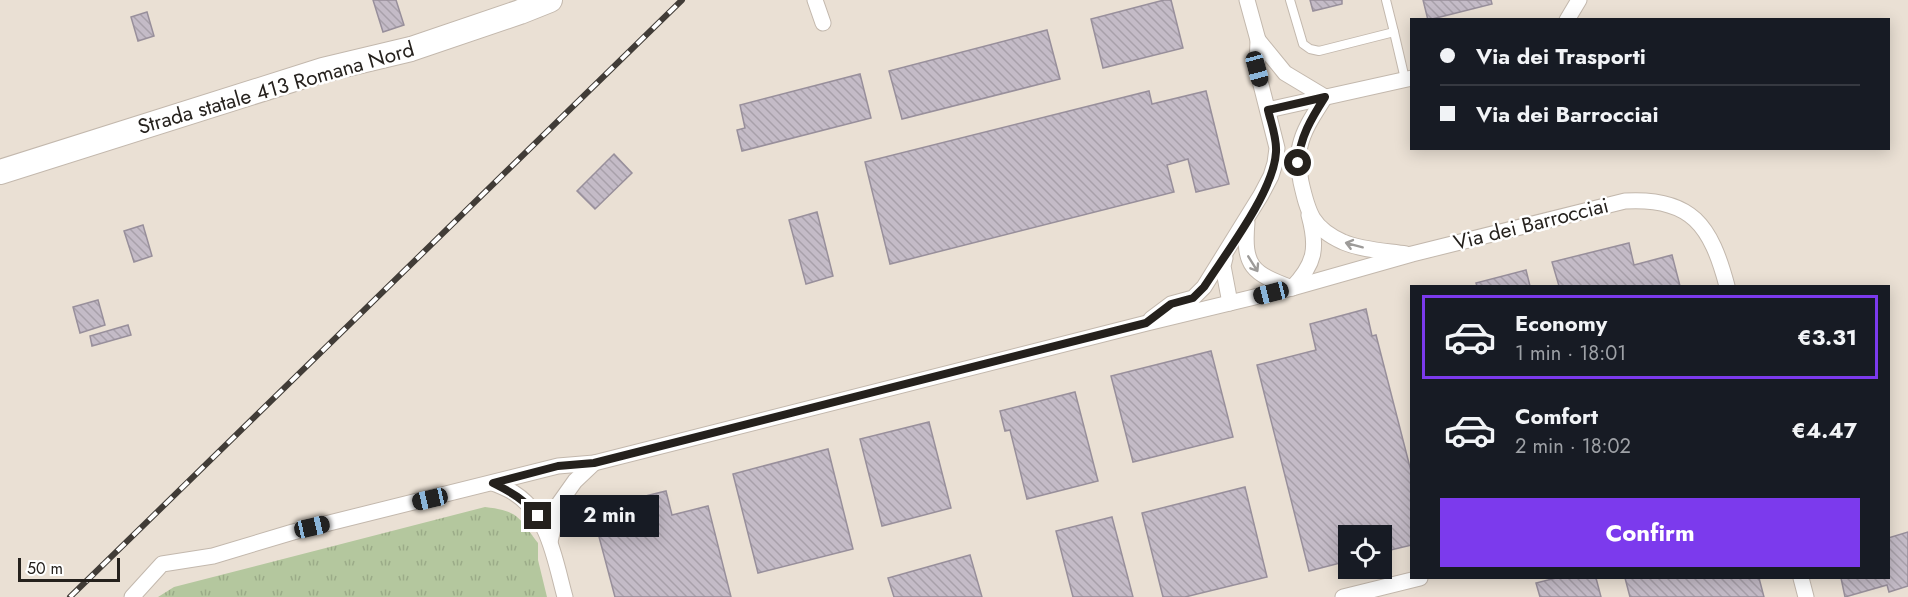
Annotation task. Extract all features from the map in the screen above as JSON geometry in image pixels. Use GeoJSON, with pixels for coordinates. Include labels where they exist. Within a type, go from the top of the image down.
{"type":"FeatureCollection","features":[{"type":"Feature","properties":{"kind":"main road","name":"Strada statale 413 Romana Nord"},"geometry":{"type":"LineString","coordinates":[[0,172],[323,70],[411,49],[550,0]]}},
{"type":"Feature","properties":{"kind":"street"},"geometry":{"type":"LineString","coordinates":[[815,0],[823,22]]}},
{"type":"Feature","properties":{"kind":"street"},"geometry":{"type":"LineString","coordinates":[[1146,323],[1171,304],[1193,298],[1204,287],[1248,219],[1271,176],[1277,148],[1257,69],[1258,40],[1247,0]]}},
{"type":"Feature","properties":{"kind":"street"},"geometry":{"type":"LineString","coordinates":[[1568,18],[1579,0]]}},
{"type":"Feature","properties":{"kind":"street"},"geometry":{"type":"LineString","coordinates":[[1258,40],[1285,73],[1325,97]]}},
{"type":"Feature","properties":{"kind":"street"},"geometry":{"type":"LineString","coordinates":[[1268,110],[1408,78]]}},
{"type":"Feature","properties":{"kind":"street"},"geometry":{"type":"LineString","coordinates":[[1248,219],[1246,249],[1254,269],[1262,276],[1292,288],[1304,276],[1313,256],[1313,236],[1298,163],[1299,148],[1309,123],[1325,97]]}},
{"type":"Feature","properties":{"kind":"street","name":"Via dei Barrocciai"},"geometry":{"type":"LineString","coordinates":[[132,597],[162,564],[213,556],[292,532],[558,466],[594,463],[1292,288],[1412,254],[1625,201],[1646,200],[1665,203],[1688,212],[1709,236],[1727,285]]}},
{"type":"Feature","properties":{"kind":"street"},"geometry":{"type":"LineString","coordinates":[[1308,211],[1329,235],[1354,246],[1412,254]]}},
{"type":"Feature","properties":{"kind":"street"},"geometry":{"type":"LineString","coordinates":[[1227,252],[1222,266],[1230,303]]}},
{"type":"Feature","properties":{"kind":"street"},"geometry":{"type":"LineString","coordinates":[[550,542],[558,505],[575,481],[594,463]]}},
{"type":"Feature","properties":{"kind":"street"},"geometry":{"type":"LineString","coordinates":[[493,483],[514,493],[538,516],[550,542],[565,597]]}},
{"type":"Feature","properties":{"kind":"street"},"geometry":{"type":"LineString","coordinates":[[1343,597],[1415,579]]}},
{"type":"Feature","properties":{"kind":"street"},"geometry":{"type":"LineString","coordinates":[[1801,579],[1806,597]]}},
{"type":"Feature","properties":{"kind":"lane"},"geometry":{"type":"LineString","coordinates":[[1290,0],[1303,44],[1310,49],[1319,51],[1394,32]]}},
{"type":"Feature","properties":{"kind":"lane"},"geometry":{"type":"LineString","coordinates":[[1386,0],[1408,78]]}},
{"type":"Feature","properties":{"kind":"green space"},"geometry":{"type":"Polygon","coordinates":[[[485,507],[505,511],[517,517],[538,543],[538,560],[547,597],[158,597],[174,587],[485,507]]]}},
{"type":"Feature","properties":{"kind":"building"},"geometry":{"type":"Polygon","coordinates":[[[373,0],[396,0],[404,25],[383,32],[373,0]]]}},
{"type":"Feature","properties":{"kind":"building"},"geometry":{"type":"Polygon","coordinates":[[[1171,0],[1183,48],[1103,68],[1091,19],[1171,0]]]}},
{"type":"Feature","properties":{"kind":"building"},"geometry":{"type":"Polygon","coordinates":[[[1310,0],[1342,0],[1342,4],[1313,11],[1310,0]]]}},
{"type":"Feature","properties":{"kind":"building"},"geometry":{"type":"Polygon","coordinates":[[[1423,0],[1491,0],[1492,4],[1436,18],[1428,18],[1423,0]]]}},
{"type":"Feature","properties":{"kind":"building"},"geometry":{"type":"Polygon","coordinates":[[[147,12],[154,36],[138,41],[131,17],[147,12]]]}},
{"type":"Feature","properties":{"kind":"building"},"geometry":{"type":"Polygon","coordinates":[[[1047,30],[1060,79],[902,119],[889,71],[1047,30]]]}},
{"type":"Feature","properties":{"kind":"building"},"geometry":{"type":"Polygon","coordinates":[[[860,74],[871,118],[742,151],[737,130],[745,128],[740,105],[860,74]]]}},
{"type":"Feature","properties":{"kind":"building"},"geometry":{"type":"Polygon","coordinates":[[[1149,91],[1152,104],[1206,91],[1229,184],[1196,192],[1188,159],[1167,165],[1174,192],[890,264],[865,162],[1149,91]]]}},
{"type":"Feature","properties":{"kind":"building"},"geometry":{"type":"Polygon","coordinates":[[[614,154],[632,173],[595,209],[577,191],[614,154]]]}},
{"type":"Feature","properties":{"kind":"building"},"geometry":{"type":"Polygon","coordinates":[[[817,212],[833,276],[806,284],[789,220],[817,212]]]}},
{"type":"Feature","properties":{"kind":"building"},"geometry":{"type":"Polygon","coordinates":[[[143,225],[152,256],[134,262],[124,231],[143,225]]]}},
{"type":"Feature","properties":{"kind":"building"},"geometry":{"type":"Polygon","coordinates":[[[1629,243],[1634,265],[1672,255],[1680,285],[1559,285],[1552,262],[1629,243]]]}},
{"type":"Feature","properties":{"kind":"building"},"geometry":{"type":"Polygon","coordinates":[[[1526,270],[1530,285],[1477,285],[1476,283],[1526,270]]]}},
{"type":"Feature","properties":{"kind":"building"},"geometry":{"type":"Polygon","coordinates":[[[98,300],[105,325],[80,333],[73,307],[98,300]]]}},
{"type":"Feature","properties":{"kind":"building"},"geometry":{"type":"Polygon","coordinates":[[[1366,309],[1372,336],[1376,335],[1410,467],[1410,545],[1392,550],[1392,525],[1338,525],[1338,564],[1309,571],[1257,365],[1316,350],[1310,324],[1366,309]]]}},
{"type":"Feature","properties":{"kind":"building"},"geometry":{"type":"Polygon","coordinates":[[[128,325],[131,335],[92,346],[90,336],[128,325]]]}},
{"type":"Feature","properties":{"kind":"building"},"geometry":{"type":"Polygon","coordinates":[[[1211,351],[1233,437],[1133,462],[1111,376],[1211,351]]]}},
{"type":"Feature","properties":{"kind":"building"},"geometry":{"type":"Polygon","coordinates":[[[1075,392],[1098,481],[1027,499],[1010,430],[1005,431],[1000,411],[1075,392]]]}},
{"type":"Feature","properties":{"kind":"building"},"geometry":{"type":"Polygon","coordinates":[[[929,422],[951,508],[882,526],[860,439],[929,422]]]}},
{"type":"Feature","properties":{"kind":"building"},"geometry":{"type":"Polygon","coordinates":[[[828,449],[853,549],[758,573],[733,474],[828,449]]]}},
{"type":"Feature","properties":{"kind":"building"},"geometry":{"type":"Polygon","coordinates":[[[1245,487],[1267,577],[1185,597],[1163,597],[1142,513],[1245,487]]]}},
{"type":"Feature","properties":{"kind":"building"},"geometry":{"type":"Polygon","coordinates":[[[666,491],[672,515],[708,506],[731,597],[615,597],[598,533],[624,527],[617,503],[666,491]]]}},
{"type":"Feature","properties":{"kind":"building"},"geometry":{"type":"Polygon","coordinates":[[[1112,517],[1133,597],[1073,597],[1056,531],[1112,517]]]}},
{"type":"Feature","properties":{"kind":"building"},"geometry":{"type":"Polygon","coordinates":[[[1908,532],[1908,586],[1889,592],[1887,585],[1845,597],[1841,579],[1890,579],[1890,537],[1908,532]]]}},
{"type":"Feature","properties":{"kind":"building"},"geometry":{"type":"Polygon","coordinates":[[[970,555],[982,597],[894,597],[888,578],[970,555]]]}},
{"type":"Feature","properties":{"kind":"building"},"geometry":{"type":"Polygon","coordinates":[[[1552,579],[1596,579],[1601,597],[1540,597],[1536,583],[1552,579]]]}},
{"type":"Feature","properties":{"kind":"building"},"geometry":{"type":"Polygon","coordinates":[[[1625,579],[1759,579],[1764,597],[1630,597],[1625,579]]]}},
{"type":"Feature","properties":{"kind":"railway"},"geometry":{"type":"LineString","coordinates":[[70,597],[682,0]]}},
{"type":"Feature","properties":{"kind":"route"},"geometry":{"type":"LineString","coordinates":[[538,516],[514,493],[493,483],[558,466],[594,463],[1146,323],[1171,304],[1193,298],[1204,287],[1248,219],[1271,176],[1275,163],[1277,148],[1268,110],[1325,97],[1303,134],[1298,163]]}}]}
